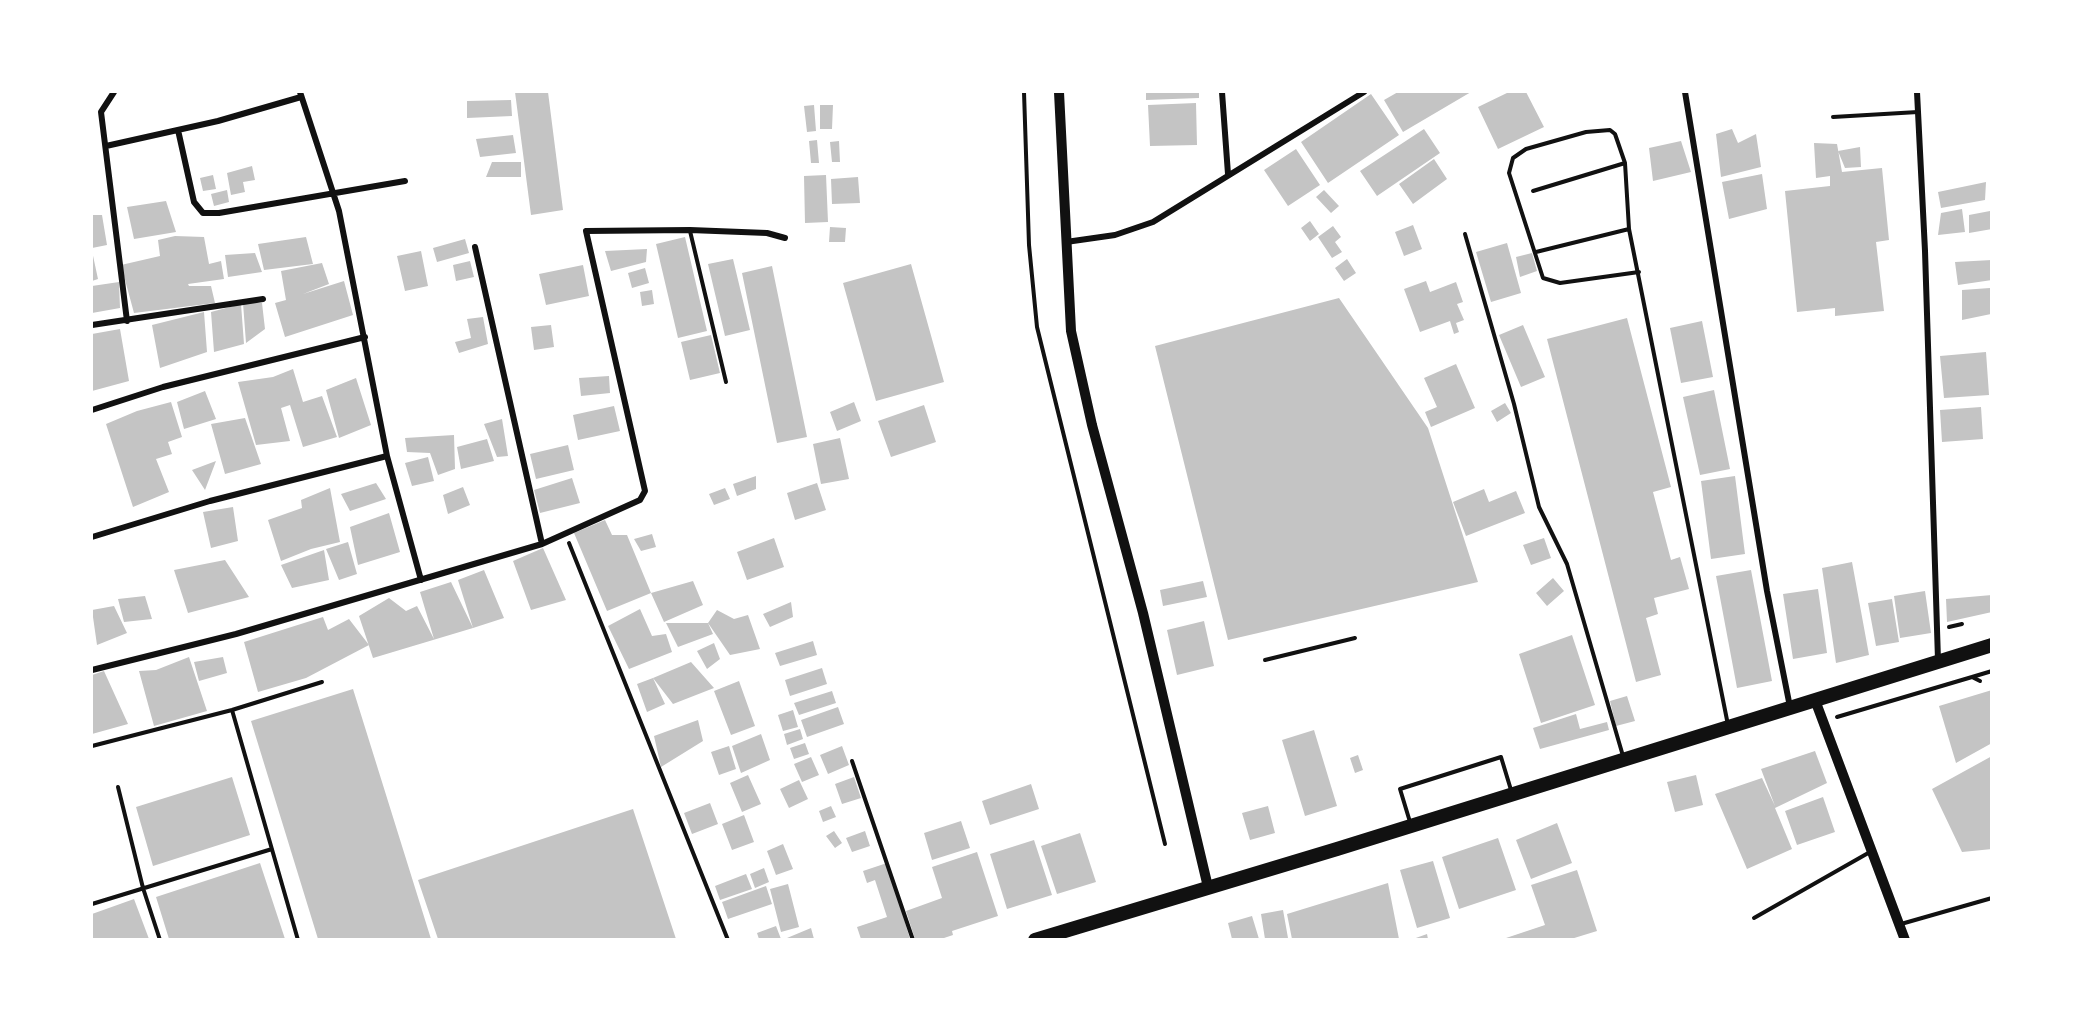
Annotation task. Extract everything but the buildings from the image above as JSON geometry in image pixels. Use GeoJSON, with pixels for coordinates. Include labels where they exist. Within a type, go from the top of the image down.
{"type":"FeatureCollection","features":[{"type":"Feature","properties":{"kind":"highway"},"geometry":{"type":"LineString","coordinates":[[1035,939],[1992,645]]}},
{"type":"Feature","properties":{"kind":"street"},"geometry":{"type":"LineString","coordinates":[[114,92],[101,112],[128,321]]}},
{"type":"Feature","properties":{"kind":"street"},"geometry":{"type":"LineString","coordinates":[[1059,92],[1066,242],[1074,343],[1092,425],[1143,613],[1208,887]]}},
{"type":"Feature","properties":{"kind":"street"},"geometry":{"type":"LineString","coordinates":[[1222,92],[1228,174]]}},
{"type":"Feature","properties":{"kind":"street"},"geometry":{"type":"LineString","coordinates":[[1066,242],[1115,235],[1153,222],[1364,92]]}},
{"type":"Feature","properties":{"kind":"street"},"geometry":{"type":"LineString","coordinates":[[1685,92],[1767,591],[1790,707]]}},
{"type":"Feature","properties":{"kind":"street"},"geometry":{"type":"LineString","coordinates":[[1917,92],[1925,251],[1938,662]]}},
{"type":"Feature","properties":{"kind":"street"},"geometry":{"type":"LineString","coordinates":[[106,146],[218,121],[301,94],[333,193],[365,338],[387,456],[421,580]]}},
{"type":"Feature","properties":{"kind":"street"},"geometry":{"type":"LineString","coordinates":[[178,130],[194,202],[203,213],[219,213],[405,181]]}},
{"type":"Feature","properties":{"kind":"street"},"geometry":{"type":"LineString","coordinates":[[92,670],[236,634],[542,544],[640,500],[645,491],[586,231],[690,230],[767,233],[785,238]]}},
{"type":"Feature","properties":{"kind":"street"},"geometry":{"type":"LineString","coordinates":[[475,247],[542,544]]}},
{"type":"Feature","properties":{"kind":"street"},"geometry":{"type":"LineString","coordinates":[[92,325],[263,299]]}},
{"type":"Feature","properties":{"kind":"street"},"geometry":{"type":"LineString","coordinates":[[92,410],[163,387],[365,338]]}},
{"type":"Feature","properties":{"kind":"street"},"geometry":{"type":"LineString","coordinates":[[92,537],[210,501],[387,456]]}},
{"type":"Feature","properties":{"kind":"street"},"geometry":{"type":"LineString","coordinates":[[1815,700],[1905,939]]}},
{"type":"Feature","properties":{"kind":"lane"},"geometry":{"type":"LineString","coordinates":[[1024,92],[1029,245],[1037,327],[1165,843]]}},
{"type":"Feature","properties":{"kind":"lane"},"geometry":{"type":"LineString","coordinates":[[1833,117],[1918,112]]}},
{"type":"Feature","properties":{"kind":"lane"},"geometry":{"type":"LineString","coordinates":[[1639,272],[1560,283],[1543,278],[1509,173],[1513,158],[1526,149],[1586,132],[1610,130],[1615,134],[1625,163],[1629,229],[1639,272],[1729,726]]}},
{"type":"Feature","properties":{"kind":"lane"},"geometry":{"type":"LineString","coordinates":[[1533,191],[1625,163]]}},
{"type":"Feature","properties":{"kind":"lane"},"geometry":{"type":"LineString","coordinates":[[1536,252],[1629,229]]}},
{"type":"Feature","properties":{"kind":"lane"},"geometry":{"type":"LineString","coordinates":[[690,230],[726,382]]}},
{"type":"Feature","properties":{"kind":"lane"},"geometry":{"type":"LineString","coordinates":[[1465,234],[1514,404],[1539,507],[1567,564],[1624,759]]}},
{"type":"Feature","properties":{"kind":"lane"},"geometry":{"type":"LineString","coordinates":[[1265,660],[1355,638]]}},
{"type":"Feature","properties":{"kind":"lane"},"geometry":{"type":"LineString","coordinates":[[92,746],[232,710],[322,682]]}},
{"type":"Feature","properties":{"kind":"lane"},"geometry":{"type":"LineString","coordinates":[[232,710],[298,939]]}},
{"type":"Feature","properties":{"kind":"lane"},"geometry":{"type":"LineString","coordinates":[[1411,825],[1400,789],[1456,771],[1501,757],[1512,793]]}},
{"type":"Feature","properties":{"kind":"lane"},"geometry":{"type":"LineString","coordinates":[[118,788],[143,888],[160,939]]}},
{"type":"Feature","properties":{"kind":"lane"},"geometry":{"type":"LineString","coordinates":[[92,904],[272,849]]}},
{"type":"Feature","properties":{"kind":"lane"},"geometry":{"type":"LineString","coordinates":[[1754,918],[1871,852]]}},
{"type":"Feature","properties":{"kind":"lane"},"geometry":{"type":"LineString","coordinates":[[1901,924],[1992,898]]}},
{"type":"Feature","properties":{"kind":"path"},"geometry":{"type":"LineString","coordinates":[[566,534],[728,939]]}},
{"type":"Feature","properties":{"kind":"path"},"geometry":{"type":"LineString","coordinates":[[1821,721],[1992,671]]}},
{"type":"Feature","properties":{"kind":"path"},"geometry":{"type":"LineString","coordinates":[[1972,677],[1980,681]]}},
{"type":"Feature","properties":{"kind":"path"},"geometry":{"type":"LineString","coordinates":[[852,761],[912,939]]}}]}
